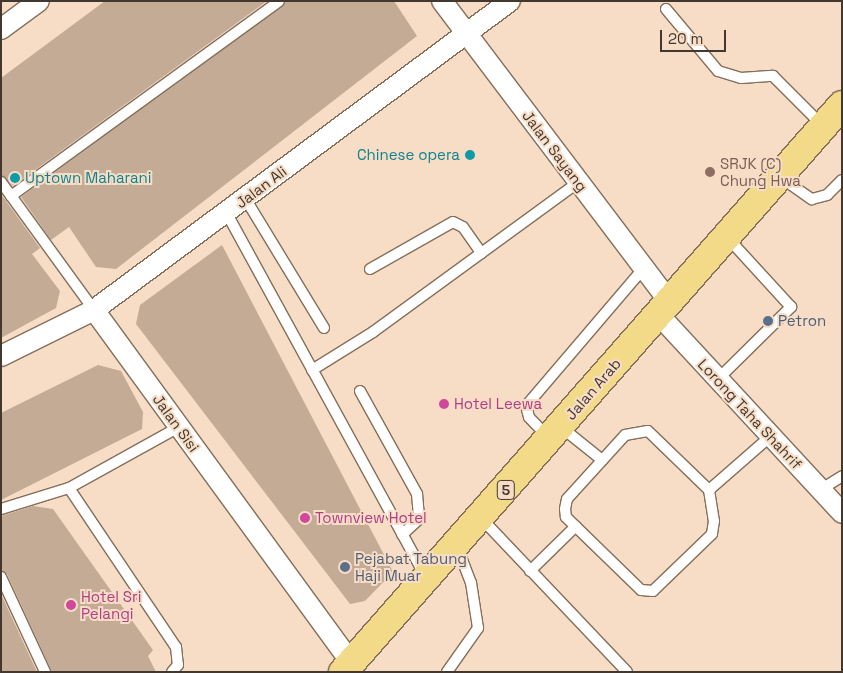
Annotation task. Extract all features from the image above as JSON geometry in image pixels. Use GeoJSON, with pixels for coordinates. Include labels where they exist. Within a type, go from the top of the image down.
{"type":"FeatureCollection","features":[{"type":"Feature","properties":{"kind":"main road","name":"Jalan Arab"},"geometry":{"type":"LineString","coordinates":[[347,667],[481,518],[842,105]]}},
{"type":"Feature","properties":{"kind":"street"},"geometry":{"type":"LineString","coordinates":[[1,29],[39,1]]}},
{"type":"Feature","properties":{"kind":"street","name":"Jalan Sayang"},"geometry":{"type":"LineString","coordinates":[[442,1],[644,268],[663,308]]}},
{"type":"Feature","properties":{"kind":"street","name":"Jalan Ali"},"geometry":{"type":"LineString","coordinates":[[1,356],[94,310],[510,1]]}},
{"type":"Feature","properties":{"kind":"street","name":"Lorong Taha Shahrif"},"geometry":{"type":"LineString","coordinates":[[663,308],[718,379],[842,513]]}},
{"type":"Feature","properties":{"kind":"street","name":"Jalan Sisi"},"geometry":{"type":"LineString","coordinates":[[94,310],[179,427],[347,667]]}},
{"type":"Feature","properties":{"kind":"lane"},"geometry":{"type":"LineString","coordinates":[[11,196],[279,1]]}},
{"type":"Feature","properties":{"kind":"lane"},"geometry":{"type":"LineString","coordinates":[[666,9],[718,70],[741,78],[773,76],[824,126]]}},
{"type":"Feature","properties":{"kind":"lane"},"geometry":{"type":"LineString","coordinates":[[779,176],[812,199],[827,195],[842,180]]}},
{"type":"Feature","properties":{"kind":"lane","name":"Jalan Sisi"},"geometry":{"type":"LineString","coordinates":[[1,182],[94,310]]}},
{"type":"Feature","properties":{"kind":"lane"},"geometry":{"type":"LineString","coordinates":[[312,370],[481,254],[579,182]]}},
{"type":"Feature","properties":{"kind":"lane"},"geometry":{"type":"LineString","coordinates":[[245,198],[277,258],[324,328]]}},
{"type":"Feature","properties":{"kind":"lane"},"geometry":{"type":"LineString","coordinates":[[226,212],[426,580]]}},
{"type":"Feature","properties":{"kind":"lane"},"geometry":{"type":"LineString","coordinates":[[370,269],[452,222],[464,227],[481,254]]}},
{"type":"Feature","properties":{"kind":"lane"},"geometry":{"type":"LineString","coordinates":[[718,379],[792,307],[726,236]]}},
{"type":"Feature","properties":{"kind":"lane"},"geometry":{"type":"LineString","coordinates":[[602,460],[529,417],[526,406],[644,268]]}},
{"type":"Feature","properties":{"kind":"lane"},"geometry":{"type":"LineString","coordinates":[[360,391],[418,494],[418,519],[402,535]]}},
{"type":"Feature","properties":{"kind":"lane"},"geometry":{"type":"LineString","coordinates":[[1,509],[69,488],[179,427]]}},
{"type":"Feature","properties":{"kind":"lane"},"geometry":{"type":"LineString","coordinates":[[648,431],[709,490],[712,534],[653,591],[641,590],[566,517],[567,499],[602,460],[624,435],[648,431]]}},
{"type":"Feature","properties":{"kind":"lane"},"geometry":{"type":"LineString","coordinates":[[709,490],[771,436]]}},
{"type":"Feature","properties":{"kind":"lane"},"geometry":{"type":"LineString","coordinates":[[820,490],[842,476]]}},
{"type":"Feature","properties":{"kind":"lane"},"geometry":{"type":"LineString","coordinates":[[69,488],[176,647],[178,665],[172,672]]}},
{"type":"Feature","properties":{"kind":"lane"},"geometry":{"type":"LineString","coordinates":[[481,518],[626,672]]}},
{"type":"Feature","properties":{"kind":"lane"},"geometry":{"type":"LineString","coordinates":[[530,571],[576,526]]}},
{"type":"Feature","properties":{"kind":"lane"},"geometry":{"type":"LineString","coordinates":[[447,672],[478,628],[471,584],[456,545]]}},
{"type":"Feature","properties":{"kind":"lane"},"geometry":{"type":"LineString","coordinates":[[1,577],[45,672]]}},
{"type":"Feature","properties":{"kind":"building"},"geometry":{"type":"Polygon","coordinates":[[[105,1],[267,1],[13,186],[1,175],[1,78],[105,1]]]}},
{"type":"Feature","properties":{"kind":"building"},"geometry":{"type":"Polygon","coordinates":[[[286,1],[394,1],[417,36],[116,269],[96,267],[69,227],[51,240],[21,197],[286,1]]]}},
{"type":"Feature","properties":{"kind":"building"},"geometry":{"type":"Polygon","coordinates":[[[1,194],[40,248],[32,254],[60,291],[56,308],[1,338],[1,194]]]}},
{"type":"Feature","properties":{"kind":"building"},"geometry":{"type":"Polygon","coordinates":[[[222,245],[393,572],[365,601],[350,604],[136,324],[140,305],[222,245]]]}},
{"type":"Feature","properties":{"kind":"building"},"geometry":{"type":"Polygon","coordinates":[[[98,365],[121,371],[143,412],[142,429],[1,500],[1,413],[98,365]]]}},
{"type":"Feature","properties":{"kind":"building","name":"Hotel Sri Pelangi"},"geometry":{"type":"Polygon","coordinates":[[[33,506],[53,509],[153,650],[148,656],[156,672],[52,672],[7,574],[1,570],[1,516],[33,506]]]}},
{"type":"Feature","properties":{"kind":"building"},"geometry":{"type":"Polygon","coordinates":[[[1,594],[37,672],[1,672],[1,594]]]}},
{"type":"Feature","properties":{"kind":"place","name":"Chinese opera"},"geometry":{"type":"Point","coordinates":[470,155]}},
{"type":"Feature","properties":{"kind":"place","name":"SRJK (C) Chung Hwa"},"geometry":{"type":"Point","coordinates":[710,172]}},
{"type":"Feature","properties":{"kind":"place","name":"Uptown Maharani"},"geometry":{"type":"Point","coordinates":[15,178]}},
{"type":"Feature","properties":{"kind":"place","name":"Petron"},"geometry":{"type":"Point","coordinates":[768,321]}},
{"type":"Feature","properties":{"kind":"place","name":"Hotel Leewa"},"geometry":{"type":"Point","coordinates":[444,404]}},
{"type":"Feature","properties":{"kind":"place","name":"Townview Hotel"},"geometry":{"type":"Point","coordinates":[305,518]}},
{"type":"Feature","properties":{"kind":"place","name":"Pejabat Tabung Haji Muar"},"geometry":{"type":"Point","coordinates":[345,567]}},
{"type":"Feature","properties":{"kind":"place","name":"Hotel Sri Pelangi"},"geometry":{"type":"Point","coordinates":[71,605]}}]}
